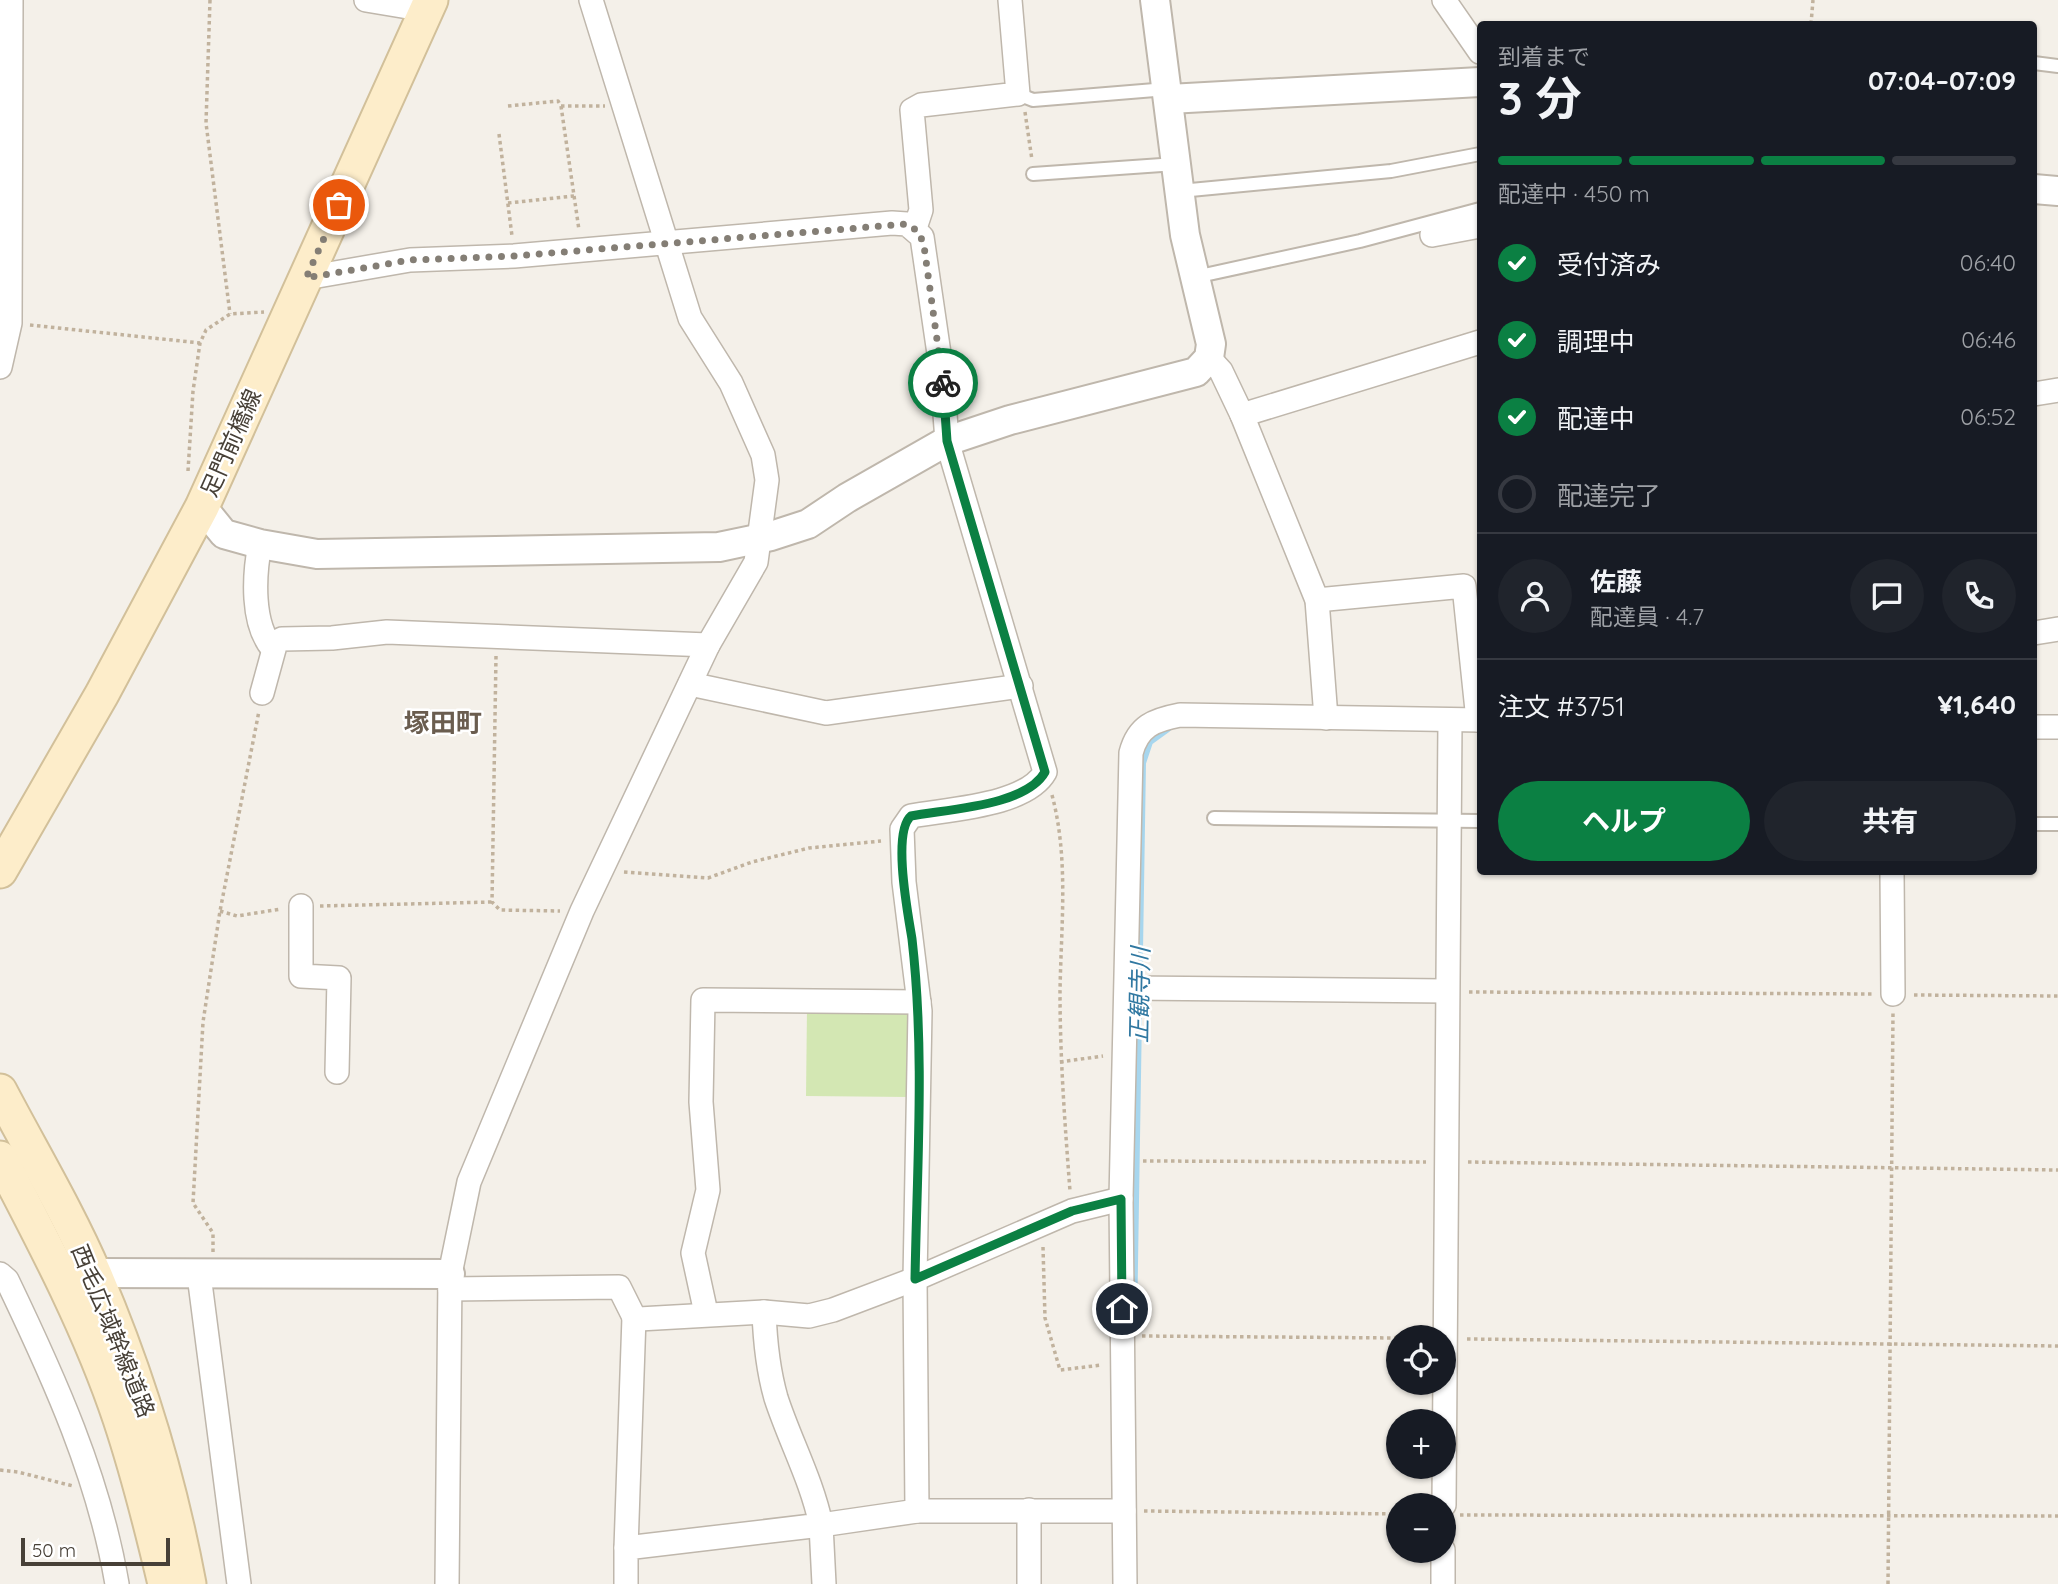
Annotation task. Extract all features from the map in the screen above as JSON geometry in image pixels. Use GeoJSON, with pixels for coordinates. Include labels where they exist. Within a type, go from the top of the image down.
{"type":"FeatureCollection","features":[{"type":"Feature","properties":{"kind":"main road","name":"足門前橋線"},"geometry":{"type":"LineString","coordinates":[[0,871],[102,694],[202,507],[428,5]]}},
{"type":"Feature","properties":{"kind":"main road","name":"西毛広域幹線道路"},"geometry":{"type":"LineString","coordinates":[[0,1091],[94,1273],[142,1396],[174,1506],[189,1584]]}},
{"type":"Feature","properties":{"kind":"main road","name":"西毛広域幹線道路"},"geometry":{"type":"LineString","coordinates":[[0,1158],[83,1326],[120,1418],[149,1515],[165,1584]]}},
{"type":"Feature","properties":{"kind":"street"},"geometry":{"type":"LineString","coordinates":[[0,367],[10,323],[11,0]]}},
{"type":"Feature","properties":{"kind":"street"},"geometry":{"type":"LineString","coordinates":[[366,0],[428,5]]}},
{"type":"Feature","properties":{"kind":"street"},"geometry":{"type":"LineString","coordinates":[[447,1584],[450,1282],[469,1182],[582,911],[708,645],[755,562],[767,480],[763,455],[731,383],[690,318],[591,0]]}},
{"type":"Feature","properties":{"kind":"street"},"geometry":{"type":"LineString","coordinates":[[917,1510],[915,1279],[919,1002],[902,838],[905,821],[911,816],[997,801],[1032,788],[1045,772],[947,441],[942,374],[924,246],[915,228],[921,210],[912,110],[921,104],[1018,94],[1010,0]]}},
{"type":"Feature","properties":{"kind":"street"},"geometry":{"type":"LineString","coordinates":[[202,507],[224,534],[260,544],[317,554],[695,548],[758,539],[808,524],[947,441],[1010,420],[1196,372],[1209,358],[1211,344],[1193,277],[1155,0]]}},
{"type":"Feature","properties":{"kind":"street"},"geometry":{"type":"LineString","coordinates":[[1444,0],[1477,48]]}},
{"type":"Feature","properties":{"kind":"street"},"geometry":{"type":"LineString","coordinates":[[1168,94],[1477,82]]}},
{"type":"Feature","properties":{"kind":"street"},"geometry":{"type":"LineString","coordinates":[[2037,189],[2058,191]]}},
{"type":"Feature","properties":{"kind":"street"},"geometry":{"type":"LineString","coordinates":[[306,278],[410,260],[514,256],[892,223],[915,228]]}},
{"type":"Feature","properties":{"kind":"street"},"geometry":{"type":"LineString","coordinates":[[1432,235],[1477,227]]}},
{"type":"Feature","properties":{"kind":"street"},"geometry":{"type":"LineString","coordinates":[[1242,415],[1477,343]]}},
{"type":"Feature","properties":{"kind":"street"},"geometry":{"type":"LineString","coordinates":[[1209,358],[1221,371],[1242,415],[1317,600],[1326,718]]}},
{"type":"Feature","properties":{"kind":"street"},"geometry":{"type":"LineString","coordinates":[[2037,394],[2058,390]]}},
{"type":"Feature","properties":{"kind":"street"},"geometry":{"type":"LineString","coordinates":[[260,544],[256,562],[257,601],[262,632],[273,649]]}},
{"type":"Feature","properties":{"kind":"street"},"geometry":{"type":"LineString","coordinates":[[1317,600],[1464,586],[1477,702]]}},
{"type":"Feature","properties":{"kind":"street"},"geometry":{"type":"LineString","coordinates":[[2037,632],[2058,629]]}},
{"type":"Feature","properties":{"kind":"street"},"geometry":{"type":"LineString","coordinates":[[262,693],[273,649],[276,642],[282,639],[332,638],[387,632],[708,645]]}},
{"type":"Feature","properties":{"kind":"street"},"geometry":{"type":"LineString","coordinates":[[690,684],[826,713],[1021,687]]}},
{"type":"Feature","properties":{"kind":"street"},"geometry":{"type":"LineString","coordinates":[[1125,1584],[1121,1199],[1128,988],[1131,753],[1135,738],[1143,727],[1158,719],[1180,715],[1477,720]]}},
{"type":"Feature","properties":{"kind":"street"},"geometry":{"type":"LineString","coordinates":[[1444,1325],[1450,721]]}},
{"type":"Feature","properties":{"kind":"street"},"geometry":{"type":"LineString","coordinates":[[2037,727],[2058,727]]}},
{"type":"Feature","properties":{"kind":"street"},"geometry":{"type":"LineString","coordinates":[[1892,875],[1893,994]]}},
{"type":"Feature","properties":{"kind":"street"},"geometry":{"type":"LineString","coordinates":[[301,906],[301,976],[339,978],[337,1072]]}},
{"type":"Feature","properties":{"kind":"street"},"geometry":{"type":"LineString","coordinates":[[1128,988],[1446,992]]}},
{"type":"Feature","properties":{"kind":"street"},"geometry":{"type":"LineString","coordinates":[[706,1313],[693,1253],[708,1190],[701,1102],[703,1000],[919,1002]]}},
{"type":"Feature","properties":{"kind":"street"},"geometry":{"type":"LineString","coordinates":[[634,1317],[764,1312],[809,1316],[915,1279],[1072,1211],[1121,1199]]}},
{"type":"Feature","properties":{"kind":"street"},"geometry":{"type":"LineString","coordinates":[[94,1273],[619,1287],[634,1317],[626,1584]]}},
{"type":"Feature","properties":{"kind":"street"},"geometry":{"type":"LineString","coordinates":[[0,1274],[7,1280],[60,1392],[95,1492],[117,1584]]}},
{"type":"Feature","properties":{"kind":"street"},"geometry":{"type":"LineString","coordinates":[[205,1275],[239,1584]]}},
{"type":"Feature","properties":{"kind":"street"},"geometry":{"type":"LineString","coordinates":[[764,1312],[765,1344],[775,1396],[815,1496],[821,1525],[824,1584]]}},
{"type":"Feature","properties":{"kind":"street"},"geometry":{"type":"LineString","coordinates":[[1446,1395],[1450,1493]]}},
{"type":"Feature","properties":{"kind":"street"},"geometry":{"type":"LineString","coordinates":[[626,1548],[821,1525],[917,1510],[1124,1511]]}},
{"type":"Feature","properties":{"kind":"street"},"geometry":{"type":"LineString","coordinates":[[1029,1510],[1029,1584]]}},
{"type":"Feature","properties":{"kind":"street"},"geometry":{"type":"LineString","coordinates":[[1443,1563],[1443,1584]]}},
{"type":"Feature","properties":{"kind":"lane"},"geometry":{"type":"LineString","coordinates":[[2037,63],[2058,66]]}},
{"type":"Feature","properties":{"kind":"lane"},"geometry":{"type":"LineString","coordinates":[[1018,94],[1033,100],[1168,94]]}},
{"type":"Feature","properties":{"kind":"lane"},"geometry":{"type":"LineString","coordinates":[[1180,191],[1391,171],[1477,155]]}},
{"type":"Feature","properties":{"kind":"lane"},"geometry":{"type":"LineString","coordinates":[[1033,174],[1177,163]]}},
{"type":"Feature","properties":{"kind":"lane"},"geometry":{"type":"LineString","coordinates":[[2058,182],[2058,191]]}},
{"type":"Feature","properties":{"kind":"lane"},"geometry":{"type":"LineString","coordinates":[[1193,277],[1360,241],[1477,210]]}},
{"type":"Feature","properties":{"kind":"lane"},"geometry":{"type":"LineString","coordinates":[[1214,818],[1477,821]]}},
{"type":"Feature","properties":{"kind":"lane"},"geometry":{"type":"LineString","coordinates":[[2037,824],[2058,824]]}},
{"type":"Feature","properties":{"kind":"path"},"geometry":{"type":"LineString","coordinates":[[209,0],[206,123],[229,314]]}},
{"type":"Feature","properties":{"kind":"path"},"geometry":{"type":"LineString","coordinates":[[1811,21],[1813,0]]}},
{"type":"Feature","properties":{"kind":"path"},"geometry":{"type":"LineString","coordinates":[[1018,94],[1024,104],[1033,174]]}},
{"type":"Feature","properties":{"kind":"path"},"geometry":{"type":"LineString","coordinates":[[508,106],[549,100],[558,101],[561,106],[582,249]]}},
{"type":"Feature","properties":{"kind":"path"},"geometry":{"type":"LineString","coordinates":[[561,106],[594,108],[622,103]]}},
{"type":"Feature","properties":{"kind":"path"},"geometry":{"type":"LineString","coordinates":[[499,134],[514,256]]}},
{"type":"Feature","properties":{"kind":"path"},"geometry":{"type":"LineString","coordinates":[[508,204],[574,196]]}},
{"type":"Feature","properties":{"kind":"path"},"geometry":{"type":"LineString","coordinates":[[202,507],[192,496],[188,484],[193,391],[200,343],[206,330],[229,314],[291,308]]}},
{"type":"Feature","properties":{"kind":"path"},"geometry":{"type":"LineString","coordinates":[[10,323],[200,343]]}},
{"type":"Feature","properties":{"kind":"path"},"geometry":{"type":"LineString","coordinates":[[496,636],[492,902],[500,910],[582,911]]}},
{"type":"Feature","properties":{"kind":"path"},"geometry":{"type":"LineString","coordinates":[[205,1275],[213,1233],[193,1203],[192,1180],[204,1022],[219,911],[262,693]]}},
{"type":"Feature","properties":{"kind":"path"},"geometry":{"type":"LineString","coordinates":[[1045,772],[1059,819],[1064,895],[1060,1062],[1072,1211]]}},
{"type":"Feature","properties":{"kind":"path"},"geometry":{"type":"LineString","coordinates":[[601,871],[708,878],[752,862],[809,848],[902,838]]}},
{"type":"Feature","properties":{"kind":"path"},"geometry":{"type":"LineString","coordinates":[[219,911],[237,916],[301,906],[492,902]]}},
{"type":"Feature","properties":{"kind":"path"},"geometry":{"type":"LineString","coordinates":[[1446,992],[2058,996]]}},
{"type":"Feature","properties":{"kind":"path"},"geometry":{"type":"LineString","coordinates":[[1888,1584],[1893,994]]}},
{"type":"Feature","properties":{"kind":"path"},"geometry":{"type":"LineString","coordinates":[[1060,1062],[1125,1053]]}},
{"type":"Feature","properties":{"kind":"path"},"geometry":{"type":"LineString","coordinates":[[1123,1160],[2058,1170]]}},
{"type":"Feature","properties":{"kind":"path"},"geometry":{"type":"LineString","coordinates":[[1039,1225],[1045,1258],[1045,1318],[1060,1370],[1124,1362]]}},
{"type":"Feature","properties":{"kind":"path"},"geometry":{"type":"LineString","coordinates":[[1123,1336],[1386,1338]]}},
{"type":"Feature","properties":{"kind":"path"},"geometry":{"type":"LineString","coordinates":[[1456,1338],[1890,1346],[2058,1346]]}},
{"type":"Feature","properties":{"kind":"path"},"geometry":{"type":"LineString","coordinates":[[0,1470],[18,1472],[95,1492]]}},
{"type":"Feature","properties":{"kind":"path"},"geometry":{"type":"LineString","coordinates":[[1456,1510],[2058,1516]]}},
{"type":"Feature","properties":{"kind":"path"},"geometry":{"type":"LineString","coordinates":[[1124,1511],[1386,1514]]}},
{"type":"Feature","properties":{"kind":"green space"},"geometry":{"type":"Polygon","coordinates":[[[807,1008],[906,1008],[911,1014],[909,1097],[806,1096],[807,1008]]]}},
{"type":"Feature","properties":{"kind":"waterway","name":"正観寺川"},"geometry":{"type":"LineString","coordinates":[[1134,1327],[1143,763],[1150,742],[1168,729]]}},
{"type":"Feature","properties":{"kind":"way so far"},"geometry":{"type":"LineString","coordinates":[[339,205],[306,278],[410,260],[514,256],[892,223],[907,224],[915,228],[922,237],[943,383]]}},
{"type":"Feature","properties":{"kind":"district","name":"塚田町"},"geometry":{"type":"Point","coordinates":[443,723]}},
{"type":"Feature","properties":{"kind":"route"},"geometry":{"type":"LineString","coordinates":[[943,383],[947,441],[1045,763],[1045,772],[1032,788],[997,801],[911,816],[902,829],[904,882],[920,1011],[915,1279],[1072,1211],[1121,1199],[1122,1309]]}}]}
